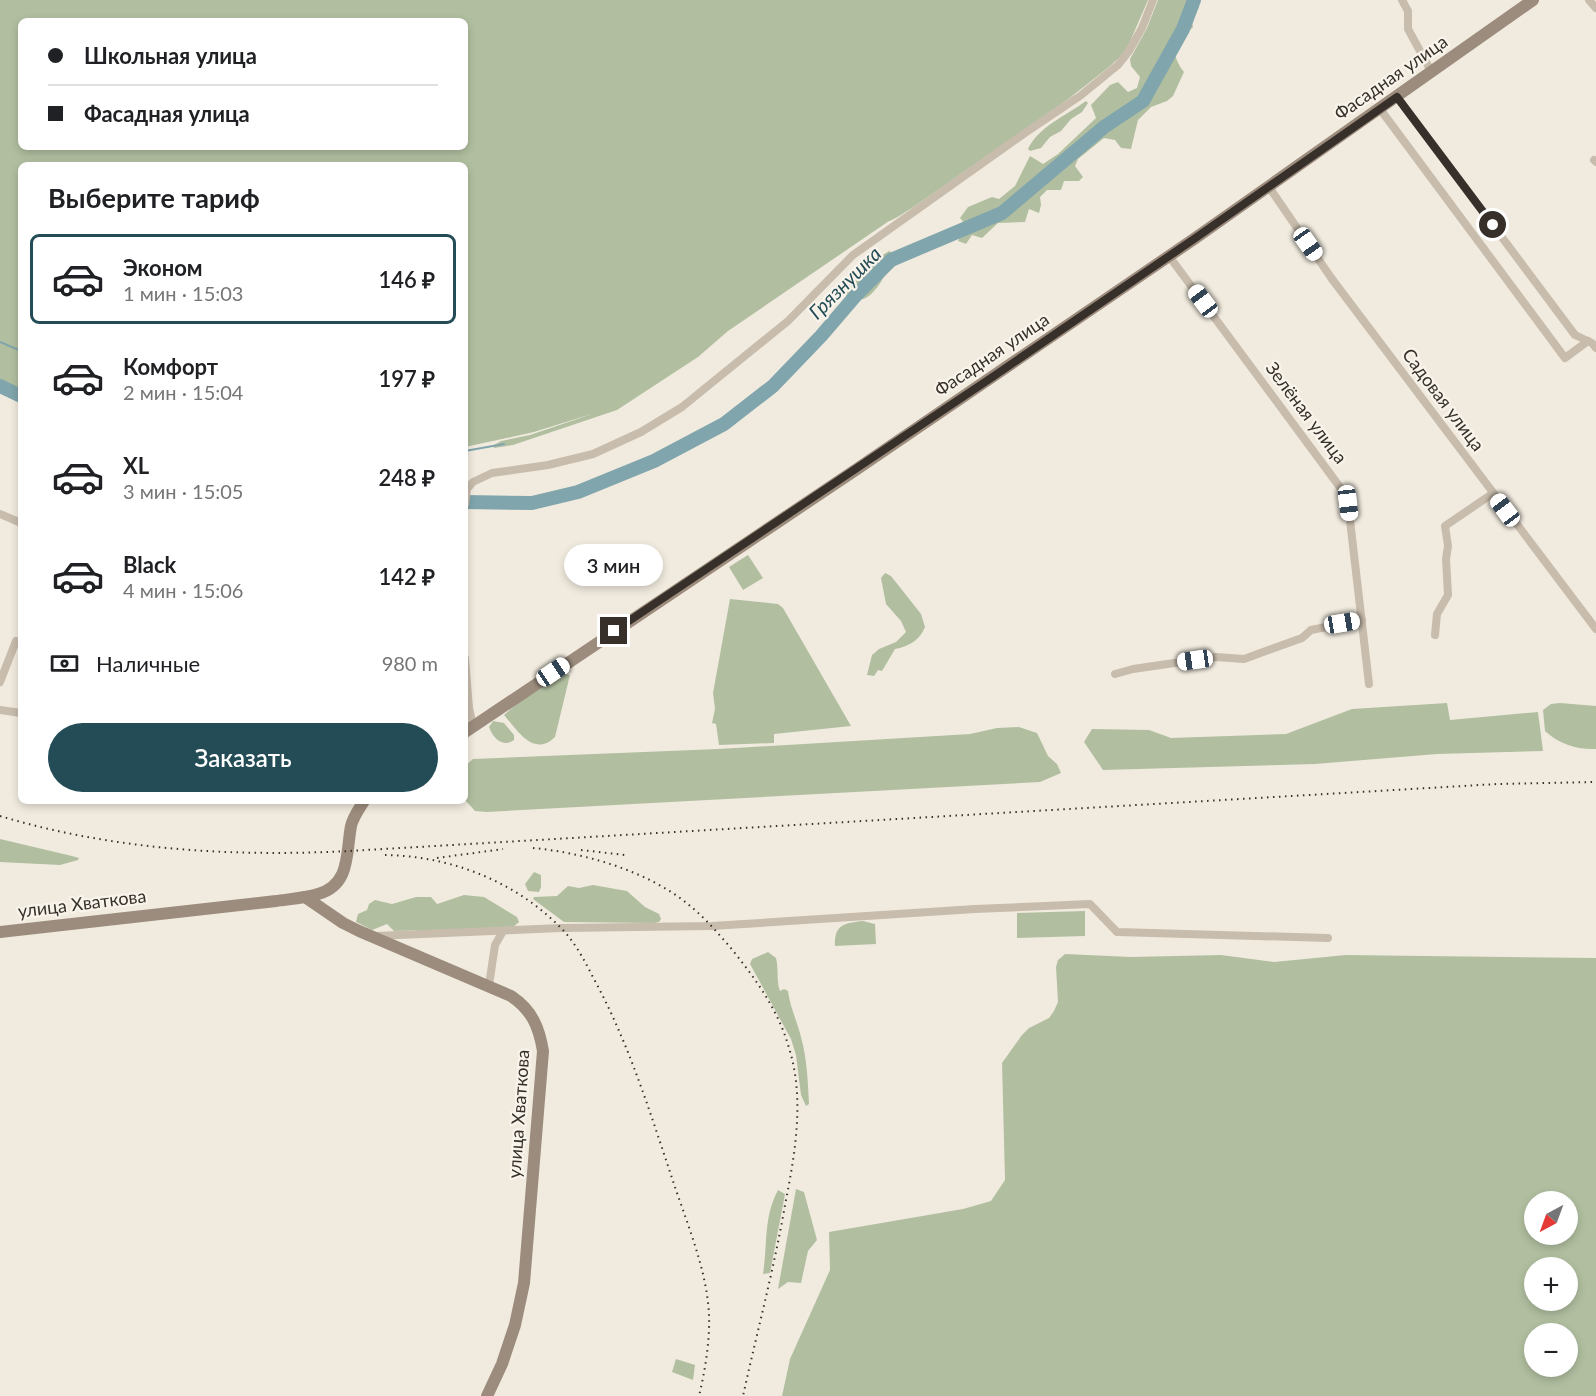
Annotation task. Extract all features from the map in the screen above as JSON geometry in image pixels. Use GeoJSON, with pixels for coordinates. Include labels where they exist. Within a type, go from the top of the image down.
{"type":"FeatureCollection","features":[{"type":"Feature","properties":{"kind":"main road","name":"Фасадная улица"},"geometry":{"type":"LineString","coordinates":[[469,729],[1169,256],[1533,0]]}},
{"type":"Feature","properties":{"kind":"main road","name":"улица Хваткова"},"geometry":{"type":"LineString","coordinates":[[0,932],[320,894],[328,890],[341,876],[349,856],[351,826],[362,804]]}},
{"type":"Feature","properties":{"kind":"main road","name":"улица Хваткова"},"geometry":{"type":"LineString","coordinates":[[305,897],[343,923],[511,996],[525,1007],[537,1023],[543,1051],[524,1283],[515,1325],[502,1364],[487,1396]]}},
{"type":"Feature","properties":{"kind":"street"},"geometry":{"type":"LineString","coordinates":[[468,488],[473,482],[492,473],[548,465],[593,454],[641,432],[682,407],[788,321],[853,255],[1025,132],[1080,96],[1118,65],[1138,36],[1153,0]]}},
{"type":"Feature","properties":{"kind":"street"},"geometry":{"type":"LineString","coordinates":[[1402,0],[1408,11],[1408,29],[1431,71]]}},
{"type":"Feature","properties":{"kind":"street"},"geometry":{"type":"LineString","coordinates":[[1589,0],[1596,8]]}},
{"type":"Feature","properties":{"kind":"street"},"geometry":{"type":"LineString","coordinates":[[1397,97],[1575,335],[1596,348]]}},
{"type":"Feature","properties":{"kind":"street"},"geometry":{"type":"LineString","coordinates":[[1380,109],[1565,358],[1588,341]]}},
{"type":"Feature","properties":{"kind":"street","name":"Садовая улица"},"geometry":{"type":"LineString","coordinates":[[1269,187],[1332,279],[1596,629]]}},
{"type":"Feature","properties":{"kind":"street","name":"Зелёная улица"},"geometry":{"type":"LineString","coordinates":[[1169,256],[1345,494],[1348,503],[1369,684]]}},
{"type":"Feature","properties":{"kind":"street"},"geometry":{"type":"LineString","coordinates":[[1435,635],[1437,614],[1448,595],[1446,559],[1448,546],[1444,526],[1492,494]]}},
{"type":"Feature","properties":{"kind":"street"},"geometry":{"type":"LineString","coordinates":[[0,514],[18,521]]}},
{"type":"Feature","properties":{"kind":"street"},"geometry":{"type":"LineString","coordinates":[[1115,674],[1133,669],[1216,657],[1244,659],[1302,638],[1311,630],[1362,620]]}},
{"type":"Feature","properties":{"kind":"street"},"geometry":{"type":"LineString","coordinates":[[0,682],[16,641]]}},
{"type":"Feature","properties":{"kind":"street"},"geometry":{"type":"LineString","coordinates":[[468,696],[469,729]]}},
{"type":"Feature","properties":{"kind":"street"},"geometry":{"type":"LineString","coordinates":[[0,710],[18,713]]}},
{"type":"Feature","properties":{"kind":"street"},"geometry":{"type":"LineString","coordinates":[[372,936],[712,926],[1090,904],[1117,932],[1328,938]]}},
{"type":"Feature","properties":{"kind":"street"},"geometry":{"type":"LineString","coordinates":[[489,986],[495,945],[503,931]]}},
{"type":"Feature","properties":{"kind":"green space"},"geometry":{"type":"Polygon","coordinates":[[[0,0],[1148,0],[1129,44],[1122,55],[1109,67],[1067,100],[912,208],[889,221],[728,331],[698,357],[617,410],[513,445],[494,448],[494,445],[501,441],[530,435],[595,413],[534,432],[468,446],[468,162],[18,162],[18,391],[0,383],[0,0]]]}},
{"type":"Feature","properties":{"kind":"green space"},"geometry":{"type":"Polygon","coordinates":[[[1158,0],[1198,0],[1196,3],[1199,8],[1193,16],[1193,27],[1190,30],[1184,30],[1176,46],[1177,61],[1184,72],[1173,96],[1151,107],[1138,120],[1131,149],[1121,148],[1115,140],[1104,138],[1078,159],[1075,166],[1083,177],[1079,181],[1064,181],[1061,190],[1047,190],[1040,197],[1039,213],[1029,209],[1025,222],[998,223],[982,238],[972,235],[966,244],[958,241],[966,225],[960,218],[968,207],[992,197],[999,199],[1015,186],[1030,156],[1043,164],[1058,154],[1096,118],[1091,105],[1110,85],[1118,82],[1128,92],[1137,88],[1140,77],[1131,66],[1130,59],[1147,28],[1158,0]]]}},
{"type":"Feature","properties":{"kind":"green space"},"geometry":{"type":"Polygon","coordinates":[[[1086,101],[1088,103],[1082,112],[1071,119],[1061,131],[1050,137],[1041,148],[1030,151],[1028,149],[1046,128],[1086,101]]]}},
{"type":"Feature","properties":{"kind":"green space"},"geometry":{"type":"Polygon","coordinates":[[[889,251],[895,254],[876,290],[870,295],[864,299],[854,300],[836,289],[861,269],[889,251]]]}},
{"type":"Feature","properties":{"kind":"green space"},"geometry":{"type":"Polygon","coordinates":[[[748,555],[763,578],[743,590],[729,567],[748,555]]]}},
{"type":"Feature","properties":{"kind":"green space"},"geometry":{"type":"Polygon","coordinates":[[[885,573],[891,576],[921,614],[925,627],[913,642],[895,649],[882,671],[878,670],[874,676],[867,675],[872,655],[879,649],[896,642],[906,632],[901,621],[886,604],[881,578],[885,573]]]}},
{"type":"Feature","properties":{"kind":"green space"},"geometry":{"type":"Polygon","coordinates":[[[730,599],[778,604],[783,608],[851,726],[774,734],[774,743],[719,745],[716,724],[712,723],[715,709],[713,693],[730,599]]]}},
{"type":"Feature","properties":{"kind":"green space"},"geometry":{"type":"Polygon","coordinates":[[[563,674],[570,675],[555,737],[540,745],[533,743],[520,734],[504,715],[519,702],[563,674]]]}},
{"type":"Feature","properties":{"kind":"green space"},"geometry":{"type":"Polygon","coordinates":[[[1447,703],[1450,720],[1538,712],[1543,751],[1437,754],[1315,764],[1103,770],[1084,742],[1092,729],[1149,730],[1171,738],[1286,734],[1352,709],[1447,703]]]}},
{"type":"Feature","properties":{"kind":"green space"},"geometry":{"type":"Polygon","coordinates":[[[1551,704],[1596,706],[1596,749],[1569,745],[1545,731],[1543,710],[1551,704]]]}},
{"type":"Feature","properties":{"kind":"green space"},"geometry":{"type":"Polygon","coordinates":[[[493,721],[504,723],[514,735],[514,740],[506,743],[499,741],[489,727],[493,721]]]}},
{"type":"Feature","properties":{"kind":"green space"},"geometry":{"type":"Polygon","coordinates":[[[1019,727],[1037,733],[1048,756],[1057,764],[1061,773],[1040,782],[487,812],[475,811],[468,803],[468,763],[473,759],[718,749],[970,734],[997,728],[1019,727]]]}},
{"type":"Feature","properties":{"kind":"green space"},"geometry":{"type":"Polygon","coordinates":[[[0,839],[79,858],[60,865],[0,862],[0,839]]]}},
{"type":"Feature","properties":{"kind":"green space"},"geometry":{"type":"Polygon","coordinates":[[[534,872],[541,875],[539,892],[528,891],[525,884],[534,872]]]}},
{"type":"Feature","properties":{"kind":"green space"},"geometry":{"type":"Polygon","coordinates":[[[593,885],[627,891],[645,907],[659,914],[661,919],[654,923],[564,922],[533,899],[534,897],[557,896],[568,886],[579,888],[593,885]]]}},
{"type":"Feature","properties":{"kind":"green space"},"geometry":{"type":"Polygon","coordinates":[[[464,895],[484,897],[517,917],[519,922],[512,928],[394,931],[387,924],[372,930],[356,922],[358,914],[367,910],[369,904],[375,900],[392,904],[416,897],[431,897],[437,904],[464,895]]]}},
{"type":"Feature","properties":{"kind":"green space"},"geometry":{"type":"Polygon","coordinates":[[[1085,911],[1085,936],[1017,938],[1017,913],[1085,911]]]}},
{"type":"Feature","properties":{"kind":"green space"},"geometry":{"type":"Polygon","coordinates":[[[863,921],[875,924],[876,944],[835,946],[836,933],[842,926],[863,921]]]}},
{"type":"Feature","properties":{"kind":"green space"},"geometry":{"type":"Polygon","coordinates":[[[768,952],[776,958],[780,991],[784,989],[788,991],[801,1037],[808,1079],[809,1104],[806,1106],[801,1095],[796,1055],[791,1039],[750,964],[752,959],[768,952]]]}},
{"type":"Feature","properties":{"kind":"green space"},"geometry":{"type":"Polygon","coordinates":[[[1065,954],[1131,957],[1221,955],[1274,962],[1346,955],[1596,958],[1596,1396],[782,1396],[790,1359],[830,1270],[829,1232],[963,1209],[991,1201],[1005,1180],[1002,1063],[1029,1028],[1049,1018],[1054,1011],[1058,1002],[1056,967],[1058,960],[1065,954]]]}},
{"type":"Feature","properties":{"kind":"green space"},"geometry":{"type":"Polygon","coordinates":[[[796,1189],[804,1192],[817,1240],[808,1251],[801,1283],[788,1282],[778,1289],[796,1189]]]}},
{"type":"Feature","properties":{"kind":"green space"},"geometry":{"type":"Polygon","coordinates":[[[778,1190],[785,1194],[770,1273],[763,1274],[768,1221],[778,1190]]]}},
{"type":"Feature","properties":{"kind":"green space"},"geometry":{"type":"Polygon","coordinates":[[[676,1359],[695,1365],[693,1380],[672,1372],[676,1359]]]}},
{"type":"Feature","properties":{"kind":"waterway","name":"Грязнушка"},"geometry":{"type":"LineString","coordinates":[[468,502],[532,503],[578,492],[654,461],[724,424],[773,386],[891,260],[1002,213],[1104,127],[1143,101],[1183,29],[1194,0]]}},
{"type":"Feature","properties":{"kind":"waterway"},"geometry":{"type":"LineString","coordinates":[[0,342],[18,350]]}},
{"type":"Feature","properties":{"kind":"waterway","name":"Грязнушка"},"geometry":{"type":"LineString","coordinates":[[0,386],[18,395]]}},
{"type":"Feature","properties":{"kind":"waterway"},"geometry":{"type":"LineString","coordinates":[[468,450],[504,444]]}},
{"type":"Feature","properties":{"kind":"railway"},"geometry":{"type":"LineString","coordinates":[[0,816],[43,828],[129,844],[217,852],[305,853],[1497,784],[1596,782]]}},
{"type":"Feature","properties":{"kind":"railway"},"geometry":{"type":"LineString","coordinates":[[533,848],[594,859],[635,873],[673,893],[700,915],[730,947],[765,995],[779,1020],[794,1067],[797,1087],[797,1126],[789,1186],[776,1253],[743,1396]]}},
{"type":"Feature","properties":{"kind":"railway"},"geometry":{"type":"LineString","coordinates":[[437,858],[503,849]]}},
{"type":"Feature","properties":{"kind":"railway"},"geometry":{"type":"LineString","coordinates":[[581,850],[625,855]]}},
{"type":"Feature","properties":{"kind":"railway"},"geometry":{"type":"LineString","coordinates":[[385,855],[409,856],[457,866],[502,885],[543,911],[561,928],[580,953],[607,1004],[628,1052],[700,1262],[707,1297],[709,1325],[707,1356],[699,1396]]}},
{"type":"Feature","properties":{"kind":"route"},"geometry":{"type":"LineString","coordinates":[[614,631],[991,378],[1397,97],[1493,225]]}}]}
